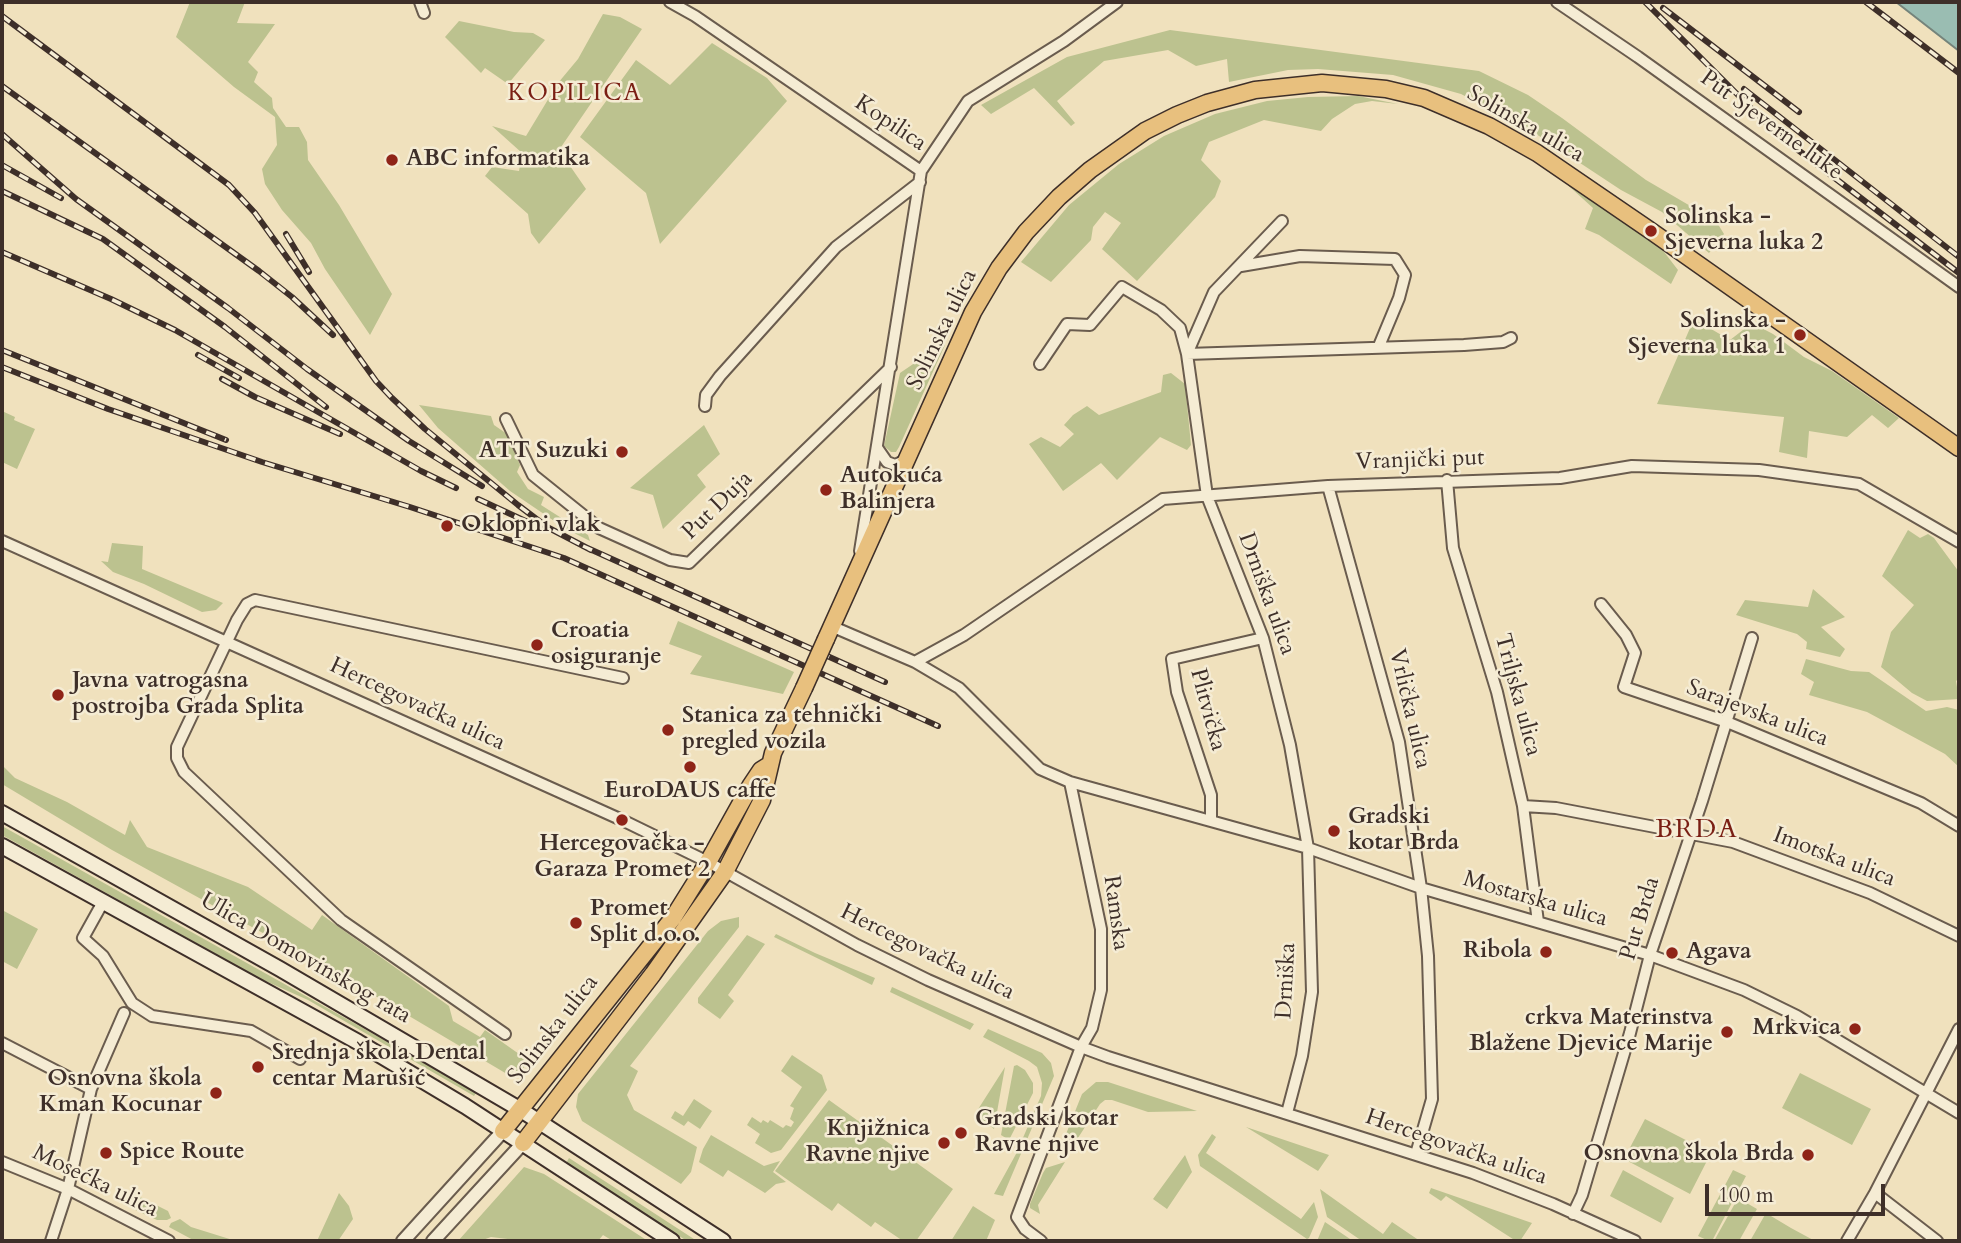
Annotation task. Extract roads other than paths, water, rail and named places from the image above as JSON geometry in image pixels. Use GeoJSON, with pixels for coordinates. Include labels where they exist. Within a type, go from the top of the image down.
{"type":"FeatureCollection","features":[{"type":"Feature","properties":{"kind":"main road","name":"Solinska ulica"},"geometry":{"type":"LineString","coordinates":[[523,1143],[647,983],[725,872],[762,800],[769,765],[973,312],[999,268],[1026,232],[1059,197],[1119,148],[1177,115],[1207,103],[1255,90],[1322,83],[1387,89],[1424,98],[1489,125],[1537,153],[1651,231],[1959,448]]}},
{"type":"Feature","properties":{"kind":"main road","name":"Solinska ulica"},"geometry":{"type":"LineString","coordinates":[[503,1131],[626,973],[673,918],[751,785],[761,770],[769,765]]}},
{"type":"Feature","properties":{"kind":"main road","name":"Ulica Domovinskog rata"},"geometry":{"type":"LineString","coordinates":[[2,813],[280,969],[521,1110],[723,1241]]}},
{"type":"Feature","properties":{"kind":"main road","name":"Ulica Domovinskog rata"},"geometry":{"type":"LineString","coordinates":[[2,846],[358,1042],[523,1143],[672,1241]]}},
{"type":"Feature","properties":{"kind":"street","name":"Kopilica"},"geometry":{"type":"LineString","coordinates":[[670,2],[920,177],[857,570]]}},
{"type":"Feature","properties":{"kind":"street"},"geometry":{"type":"LineString","coordinates":[[705,405],[706,395],[720,376],[836,247],[920,177],[968,101],[1064,41],[1117,2]]}},
{"type":"Feature","properties":{"kind":"street","name":"Put Sjeverne luke"},"geometry":{"type":"LineString","coordinates":[[1557,2],[1959,287]]}},
{"type":"Feature","properties":{"kind":"street"},"geometry":{"type":"LineString","coordinates":[[1282,221],[1214,292],[1187,354],[1464,345],[1503,342],[1511,338]]}},
{"type":"Feature","properties":{"kind":"street"},"geometry":{"type":"LineString","coordinates":[[1241,266],[1300,256],[1395,259],[1405,275],[1399,298],[1379,346]]}},
{"type":"Feature","properties":{"kind":"street","name":"Drniška ulica"},"geometry":{"type":"LineString","coordinates":[[1040,363],[1067,324],[1090,325],[1122,287],[1161,310],[1180,328],[1187,354],[1207,496],[1263,638],[1290,745],[1308,848]]}},
{"type":"Feature","properties":{"kind":"street","name":"Put Duja"},"geometry":{"type":"LineString","coordinates":[[506,419],[533,475],[593,523],[670,560],[689,563],[891,367]]}},
{"type":"Feature","properties":{"kind":"street"},"geometry":{"type":"LineString","coordinates":[[878,449],[887,462],[895,465],[908,459]]}},
{"type":"Feature","properties":{"kind":"street","name":"Vranjički put"},"geometry":{"type":"LineString","coordinates":[[915,662],[964,635],[1163,499],[1328,486],[1560,478],[1632,466],[1759,470],[1859,484],[1959,542]]}},
{"type":"Feature","properties":{"kind":"street","name":"Triljska ulica"},"geometry":{"type":"LineString","coordinates":[[1447,480],[1453,548],[1497,692],[1523,806],[1538,922]]}},
{"type":"Feature","properties":{"kind":"street","name":"Vrlička ulica"},"geometry":{"type":"LineString","coordinates":[[1328,486],[1399,742],[1421,888],[1427,956],[1432,1100],[1416,1154]]}},
{"type":"Feature","properties":{"kind":"street","name":"Hercegovačka ulica"},"geometry":{"type":"LineString","coordinates":[[2,541],[622,820],[708,862],[857,945],[928,980],[1081,1047],[1108,1058],[1486,1178],[1635,1241]]}},
{"type":"Feature","properties":{"kind":"street"},"geometry":{"type":"LineString","coordinates":[[505,1034],[341,920],[180,767],[177,747],[226,641],[247,604],[255,600],[623,678]]}},
{"type":"Feature","properties":{"kind":"street","name":"Sarajevska ulica"},"geometry":{"type":"LineString","coordinates":[[1601,604],[1626,635],[1635,653],[1624,687],[1727,722],[1921,803],[1959,826]]}},
{"type":"Feature","properties":{"kind":"street","name":"Mostarska ulica"},"geometry":{"type":"LineString","coordinates":[[829,633],[915,662],[959,688],[1040,769],[1070,782],[1308,848],[1421,888],[1650,956],[1772,1003],[1959,1113]]}},
{"type":"Feature","properties":{"kind":"street","name":"Plitvička"},"geometry":{"type":"LineString","coordinates":[[1211,821],[1211,796],[1177,692],[1172,659],[1263,638]]}},
{"type":"Feature","properties":{"kind":"street","name":"Put Brda"},"geometry":{"type":"LineString","coordinates":[[1573,1214],[1582,1195],[1650,956],[1752,638]]}},
{"type":"Feature","properties":{"kind":"street","name":"Ramska"},"geometry":{"type":"LineString","coordinates":[[1041,1241],[1025,1229],[1017,1217],[1081,1047],[1092,1028],[1101,990],[1101,929],[1070,782]]}},
{"type":"Feature","properties":{"kind":"street","name":"Imotska ulica"},"geometry":{"type":"LineString","coordinates":[[1523,806],[1556,808],[1732,842],[1870,893],[1959,936]]}},
{"type":"Feature","properties":{"kind":"street","name":"Drniška"},"geometry":{"type":"LineString","coordinates":[[1287,1114],[1302,1056],[1312,992],[1308,848]]}},
{"type":"Feature","properties":{"kind":"street"},"geometry":{"type":"LineString","coordinates":[[103,902],[83,938],[103,956],[132,1003],[152,1016],[251,1031],[300,1059]]}},
{"type":"Feature","properties":{"kind":"street"},"geometry":{"type":"LineString","coordinates":[[51,1241],[68,1189],[90,1089],[124,1013]]}},
{"type":"Feature","properties":{"kind":"street"},"geometry":{"type":"LineString","coordinates":[[1847,1241],[1875,1193],[1959,1029]]}},
{"type":"Feature","properties":{"kind":"street"},"geometry":{"type":"LineString","coordinates":[[2,1043],[90,1089]]}},
{"type":"Feature","properties":{"kind":"street","name":"Solinska ulica"},"geometry":{"type":"LineString","coordinates":[[404,1241],[503,1131]]}},
{"type":"Feature","properties":{"kind":"street","name":"Solinska ulica"},"geometry":{"type":"LineString","coordinates":[[433,1241],[523,1143]]}},
{"type":"Feature","properties":{"kind":"street","name":"Mosećka ulica"},"geometry":{"type":"LineString","coordinates":[[2,1162],[68,1189],[169,1241]]}},
{"type":"Feature","properties":{"kind":"street"},"geometry":{"type":"LineString","coordinates":[[1875,1193],[1937,1241]]}},
{"type":"Feature","properties":{"kind":"water"},"geometry":{"type":"Polygon","coordinates":[[[1896,2],[1959,2],[1959,51],[1896,2]]]}},
{"type":"Feature","properties":{"kind":"railway"},"geometry":{"type":"LineString","coordinates":[[1645,2],[1785,140],[1959,273]]}},
{"type":"Feature","properties":{"kind":"railway"},"geometry":{"type":"LineString","coordinates":[[1866,2],[1959,73]]}},
{"type":"Feature","properties":{"kind":"railway"},"geometry":{"type":"LineString","coordinates":[[1663,8],[1799,112]]}},
{"type":"Feature","properties":{"kind":"railway"},"geometry":{"type":"LineString","coordinates":[[2,16],[229,185],[255,213],[376,381],[392,398],[425,429],[518,505],[547,527],[591,550]]}},
{"type":"Feature","properties":{"kind":"railway"},"geometry":{"type":"LineString","coordinates":[[2,86],[259,271],[333,335]]}},
{"type":"Feature","properties":{"kind":"railway"},"geometry":{"type":"LineString","coordinates":[[1744,89],[1959,257]]}},
{"type":"Feature","properties":{"kind":"railway"},"geometry":{"type":"LineString","coordinates":[[2,134],[76,199],[228,308],[307,369],[409,441],[482,486]]}},
{"type":"Feature","properties":{"kind":"railway"},"geometry":{"type":"LineString","coordinates":[[2,165],[61,198]]}},
{"type":"Feature","properties":{"kind":"railway"},"geometry":{"type":"LineString","coordinates":[[2,191],[103,239],[225,327],[326,407]]}},
{"type":"Feature","properties":{"kind":"railway"},"geometry":{"type":"LineString","coordinates":[[286,234],[309,272]]}},
{"type":"Feature","properties":{"kind":"railway"},"geometry":{"type":"LineString","coordinates":[[2,252],[175,330],[421,471],[456,488]]}},
{"type":"Feature","properties":{"kind":"railway"},"geometry":{"type":"LineString","coordinates":[[2,350],[226,440]]}},
{"type":"Feature","properties":{"kind":"railway"},"geometry":{"type":"LineString","coordinates":[[198,355],[239,378]]}},
{"type":"Feature","properties":{"kind":"railway"},"geometry":{"type":"LineString","coordinates":[[2,367],[108,409],[262,462],[564,558],[938,726]]}},
{"type":"Feature","properties":{"kind":"railway"},"geometry":{"type":"LineString","coordinates":[[222,379],[255,397],[340,434]]}},
{"type":"Feature","properties":{"kind":"railway"},"geometry":{"type":"LineString","coordinates":[[478,499],[532,524]]}},
{"type":"Feature","properties":{"kind":"railway"},"geometry":{"type":"LineString","coordinates":[[583,546],[885,682]]}},
{"type":"Feature","properties":{"kind":"place","name":"ABC informatika"},"geometry":{"type":"Point","coordinates":[392,160]}},
{"type":"Feature","properties":{"kind":"place","name":"Solinska - Sjeverna luka 2"},"geometry":{"type":"Point","coordinates":[1651,231]}},
{"type":"Feature","properties":{"kind":"place","name":"Solinska - Sjeverna luka 1"},"geometry":{"type":"Point","coordinates":[1800,335]}},
{"type":"Feature","properties":{"kind":"place","name":"ATT Suzuki"},"geometry":{"type":"Point","coordinates":[622,452]}},
{"type":"Feature","properties":{"kind":"place","name":"Autokuća Balinjera"},"geometry":{"type":"Point","coordinates":[826,490]}},
{"type":"Feature","properties":{"kind":"place","name":"Oklopni vlak"},"geometry":{"type":"Point","coordinates":[447,526]}},
{"type":"Feature","properties":{"kind":"place","name":"Croatia osiguranje"},"geometry":{"type":"Point","coordinates":[537,645]}},
{"type":"Feature","properties":{"kind":"place","name":"Javna vatrogasna postrojba Grada Splita"},"geometry":{"type":"Point","coordinates":[58,695]}},
{"type":"Feature","properties":{"kind":"place","name":"Stanica za tehnički pregled vozila"},"geometry":{"type":"Point","coordinates":[668,730]}},
{"type":"Feature","properties":{"kind":"place","name":"EuroDAUS caffe"},"geometry":{"type":"Point","coordinates":[690,767]}},
{"type":"Feature","properties":{"kind":"place","name":"Hercegovačka - Garaza Promet 2"},"geometry":{"type":"Point","coordinates":[622,820]}},
{"type":"Feature","properties":{"kind":"place","name":"Gradski kotar Brda"},"geometry":{"type":"Point","coordinates":[1334,831]}},
{"type":"Feature","properties":{"kind":"place","name":"Promet Split d.o.o."},"geometry":{"type":"Point","coordinates":[576,923]}},
{"type":"Feature","properties":{"kind":"place","name":"Ribola"},"geometry":{"type":"Point","coordinates":[1546,952]}},
{"type":"Feature","properties":{"kind":"place","name":"Agava"},"geometry":{"type":"Point","coordinates":[1672,953]}},
{"type":"Feature","properties":{"kind":"place","name":"Mrkvica"},"geometry":{"type":"Point","coordinates":[1855,1029]}},
{"type":"Feature","properties":{"kind":"place","name":"crkva Materinstva Blažene Djevice Marije"},"geometry":{"type":"Point","coordinates":[1727,1032]}},
{"type":"Feature","properties":{"kind":"place","name":"Srednja škola Dental centar Marušić"},"geometry":{"type":"Point","coordinates":[258,1067]}},
{"type":"Feature","properties":{"kind":"place","name":"Osnovna škola Kman Kocunar"},"geometry":{"type":"Point","coordinates":[216,1093]}},
{"type":"Feature","properties":{"kind":"place","name":"Gradski kotar Ravne njive"},"geometry":{"type":"Point","coordinates":[961,1133]}},
{"type":"Feature","properties":{"kind":"place","name":"Knjižnica Ravne njive"},"geometry":{"type":"Point","coordinates":[944,1143]}},
{"type":"Feature","properties":{"kind":"place","name":"Spice Route"},"geometry":{"type":"Point","coordinates":[106,1153]}},
{"type":"Feature","properties":{"kind":"place","name":"Osnovna škola Brda"},"geometry":{"type":"Point","coordinates":[1808,1155]}},
{"type":"Feature","properties":{"kind":"district","name":"KOPILICA"},"geometry":{"type":"Point","coordinates":[575,94]}},
{"type":"Feature","properties":{"kind":"district","name":"BRDA"},"geometry":{"type":"Point","coordinates":[1697,831]}}]}
